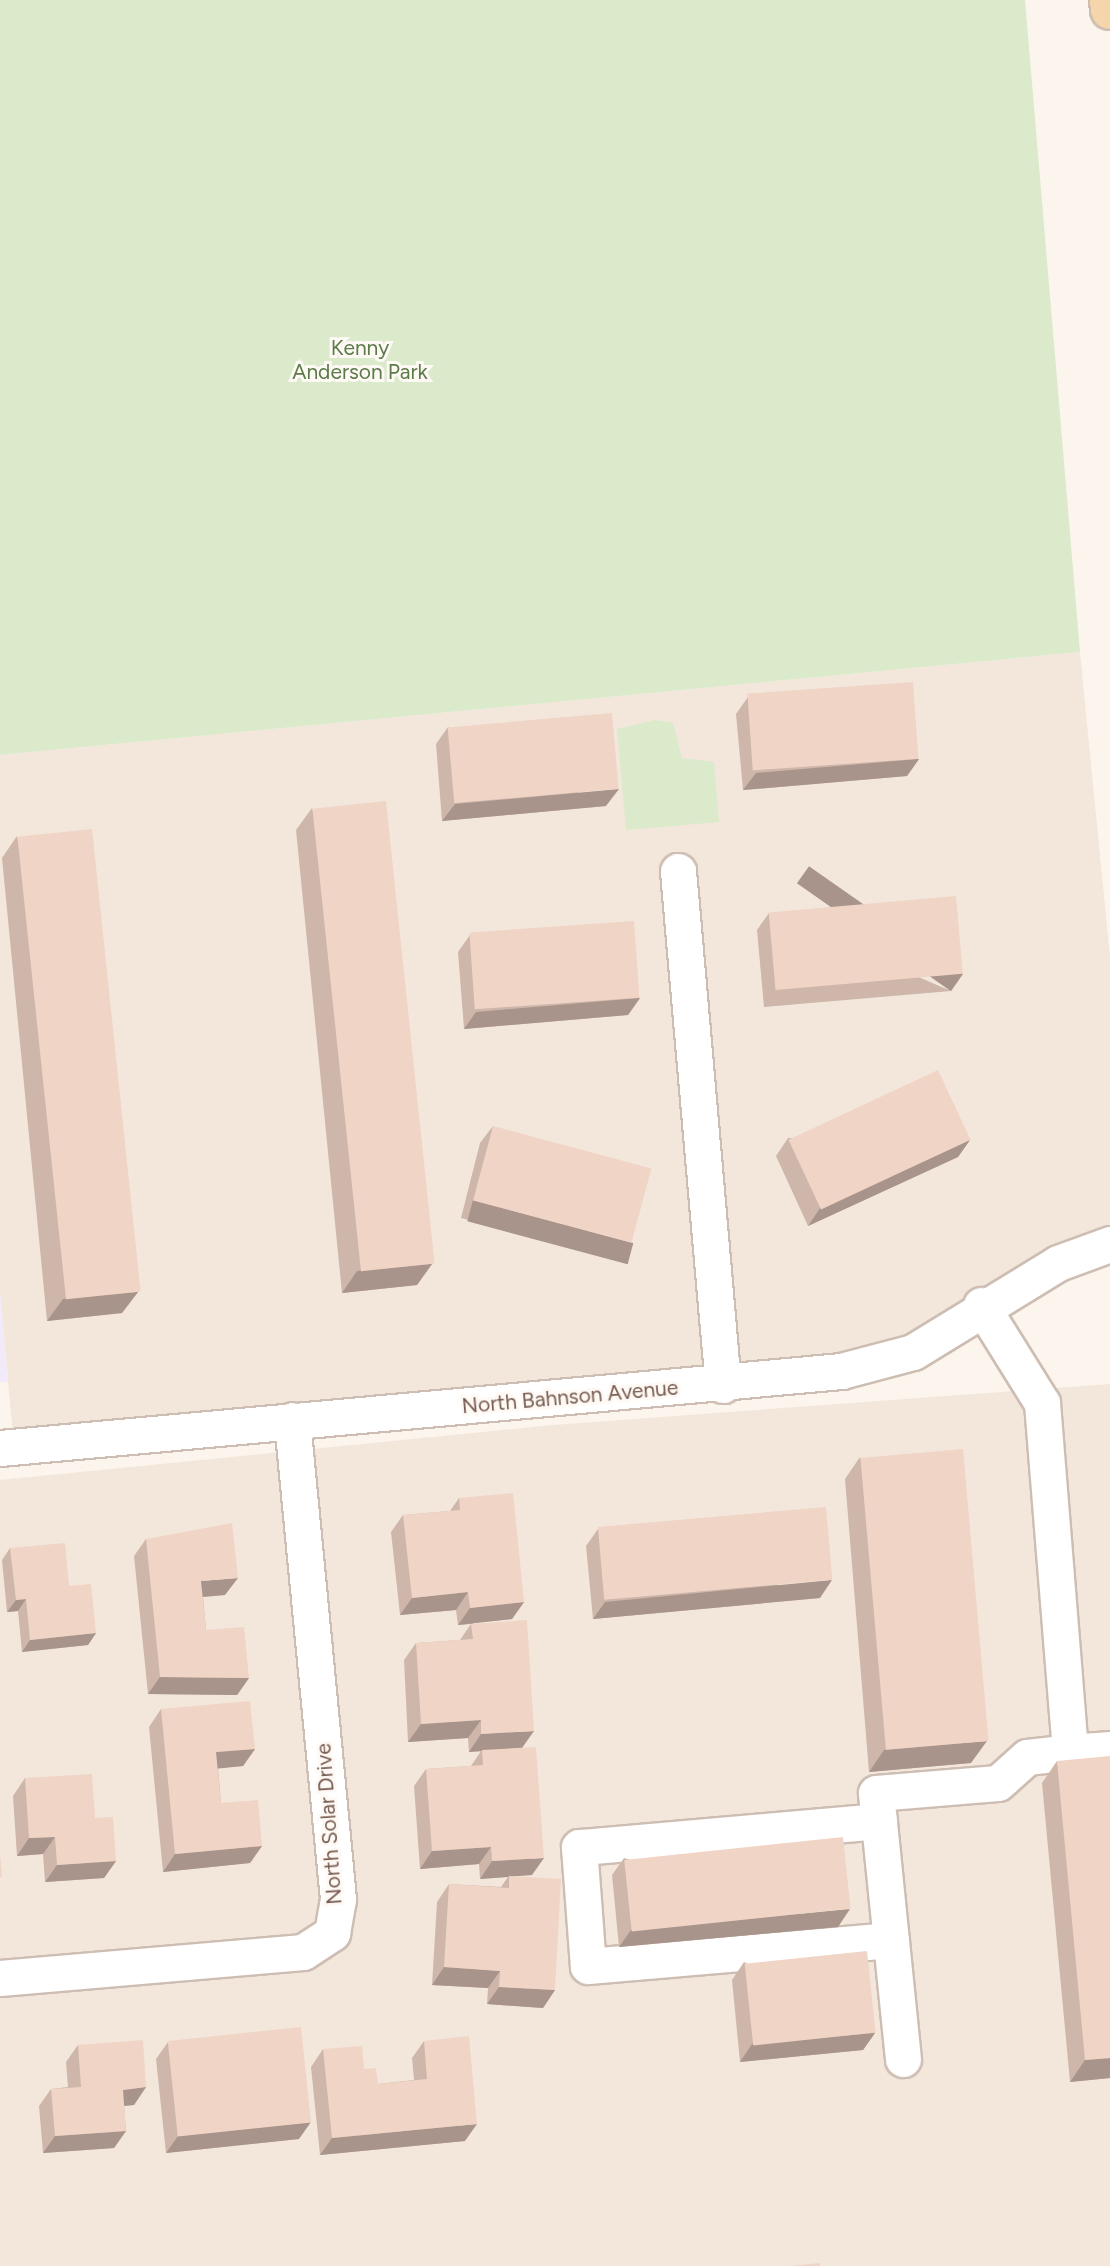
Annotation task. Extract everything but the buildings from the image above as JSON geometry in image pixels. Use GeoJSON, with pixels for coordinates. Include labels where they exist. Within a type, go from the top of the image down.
{"type":"FeatureCollection","features":[{"type":"Feature","properties":{"kind":"main road"},"geometry":{"type":"LineString","coordinates":[[1109,0],[1110,9]]}},
{"type":"Feature","properties":{"kind":"street"},"geometry":{"type":"LineString","coordinates":[[678,871],[723,1385]]}},
{"type":"Feature","properties":{"kind":"street","name":"North Bahnson Avenue"},"geometry":{"type":"LineString","coordinates":[[0,1448],[292,1420],[723,1385],[841,1371],[913,1352],[981,1305],[1058,1263],[1110,1244]]}},
{"type":"Feature","properties":{"kind":"street"},"geometry":{"type":"LineString","coordinates":[[981,1305],[1042,1403],[1069,1752]]}},
{"type":"Feature","properties":{"kind":"street","name":"North Solar Drive"},"geometry":{"type":"LineString","coordinates":[[0,1978],[303,1952],[332,1933],[338,1899],[292,1420]]}},
{"type":"Feature","properties":{"kind":"street"},"geometry":{"type":"LineString","coordinates":[[903,2059],[876,1793],[998,1783],[1027,1757],[1110,1749]]}},
{"type":"Feature","properties":{"kind":"street"},"geometry":{"type":"LineString","coordinates":[[879,1821],[579,1847],[588,1966],[891,1940]]}},
{"type":"Feature","properties":{"kind":"shaded area"},"geometry":{"type":"Polygon","coordinates":[[[1080,652],[1110,957],[1110,1248],[913,1352],[14,1447],[0,1291],[0,755],[1080,652]]]}},
{"type":"Feature","properties":{"kind":"shaded area"},"geometry":{"type":"Polygon","coordinates":[[[0,1291],[8,1382],[0,1382],[0,1291]]]}},
{"type":"Feature","properties":{"kind":"shaded area"},"geometry":{"type":"Polygon","coordinates":[[[1110,1384],[1110,2266],[0,2266],[0,1480],[553,1425],[1110,1384]]]}},
{"type":"Feature","properties":{"kind":"green space","name":"Kenny Anderson Park"},"geometry":{"type":"Polygon","coordinates":[[[0,0],[1025,0],[1080,652],[0,755],[0,0]]]}},
{"type":"Feature","properties":{"kind":"green space"},"geometry":{"type":"Polygon","coordinates":[[[655,720],[673,723],[682,758],[714,762],[719,822],[626,830],[617,729],[655,720]]]}}]}
